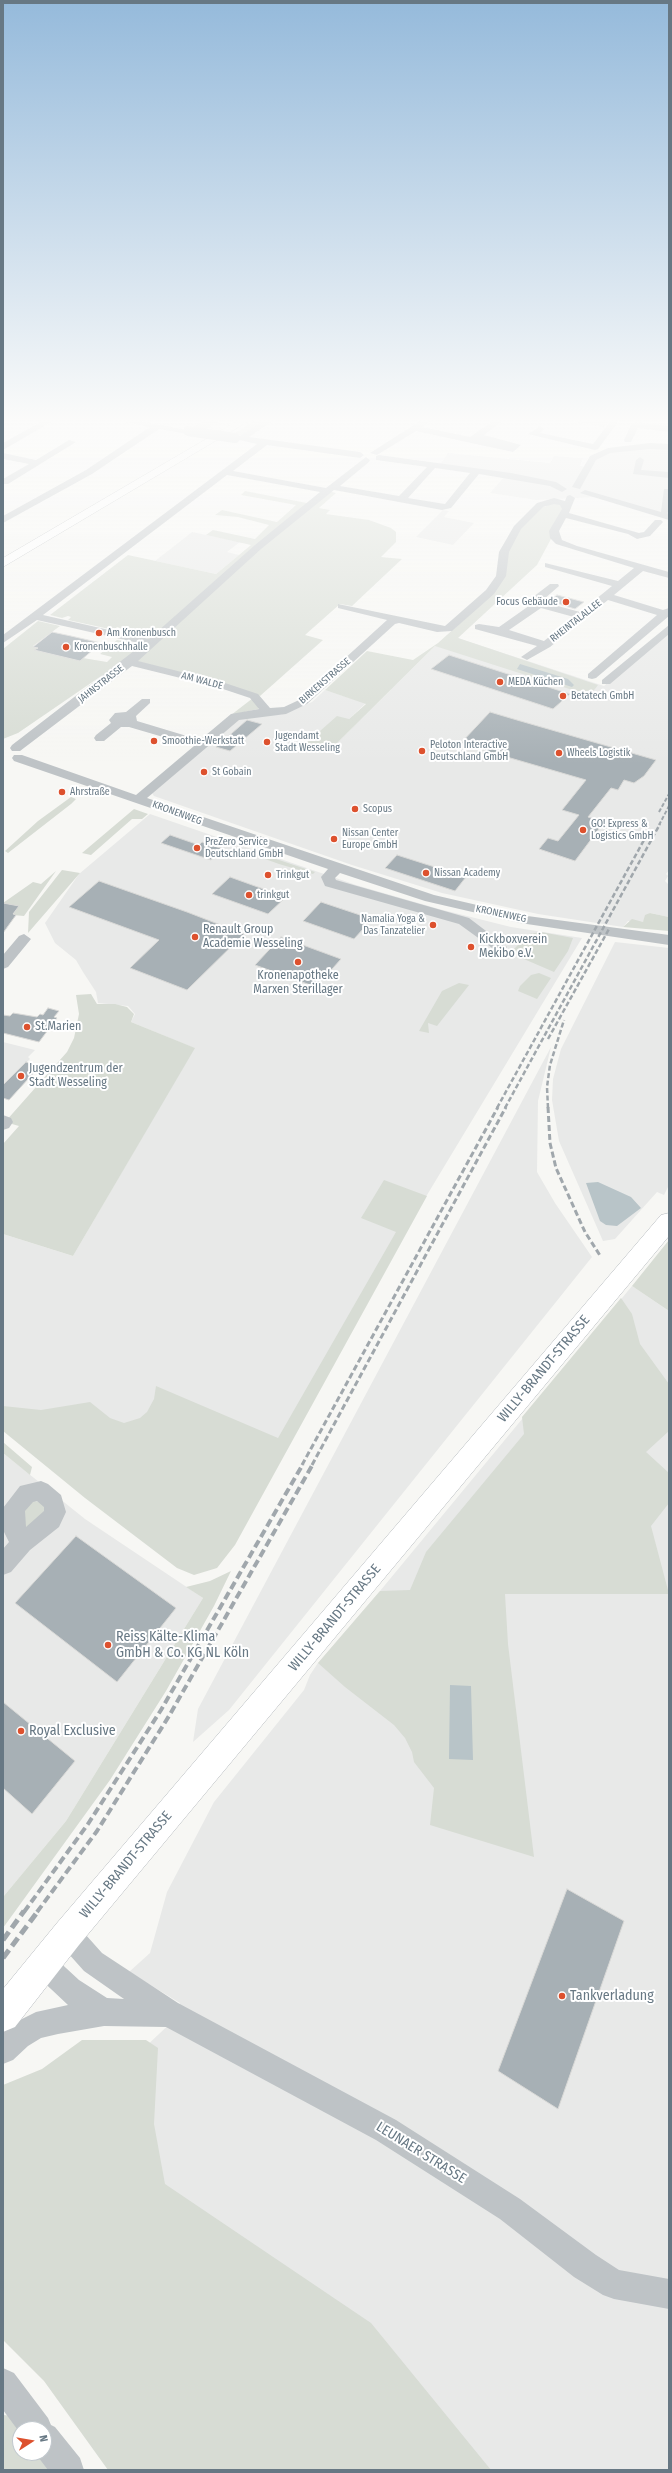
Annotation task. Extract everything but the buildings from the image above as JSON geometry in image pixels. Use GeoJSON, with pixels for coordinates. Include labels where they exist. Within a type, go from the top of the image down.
{"type":"FeatureCollection","features":[{"type":"Feature","properties":{"kind":"main road"},"geometry":{"type":"LineString","coordinates":[[3,563],[53,533]]}},
{"type":"Feature","properties":{"kind":"main road","name":"WILLY-BRANDT-STRASSE"},"geometry":{"type":"LineString","coordinates":[[3,2014],[68,1934],[669,1221]]}},
{"type":"Feature","properties":{"kind":"street"},"geometry":{"type":"LineString","coordinates":[[3,640],[144,533]]}},
{"type":"Feature","properties":{"kind":"street","name":"JAHNSTRASSE"},"geometry":{"type":"LineString","coordinates":[[13,756],[130,662],[235,568],[277,533]]}},
{"type":"Feature","properties":{"kind":"street"},"geometry":{"type":"LineString","coordinates":[[342,606],[442,630],[448,629],[458,623],[490,592],[498,582],[501,576],[504,552],[514,533]]}},
{"type":"Feature","properties":{"kind":"street"},"geometry":{"type":"LineString","coordinates":[[554,533],[555,538],[559,542],[574,548],[669,574]]}},
{"type":"Feature","properties":{"kind":"street"},"geometry":{"type":"LineString","coordinates":[[632,533],[638,536],[648,533]]}},
{"type":"Feature","properties":{"kind":"street"},"geometry":{"type":"LineString","coordinates":[[549,565],[621,585]]}},
{"type":"Feature","properties":{"kind":"street","name":"RHEINTALALLEE"},"geometry":{"type":"LineString","coordinates":[[527,657],[546,645],[642,567]]}},
{"type":"Feature","properties":{"kind":"street"},"geometry":{"type":"LineString","coordinates":[[554,586],[536,599],[539,604],[582,616]]}},
{"type":"Feature","properties":{"kind":"street"},"geometry":{"type":"LineString","coordinates":[[607,596],[667,612]]}},
{"type":"Feature","properties":{"kind":"street"},"geometry":{"type":"LineString","coordinates":[[501,631],[539,604]]}},
{"type":"Feature","properties":{"kind":"street"},"geometry":{"type":"LineString","coordinates":[[592,676],[667,612]]}},
{"type":"Feature","properties":{"kind":"street"},"geometry":{"type":"LineString","coordinates":[[35,616],[153,642]]}},
{"type":"Feature","properties":{"kind":"street","name":"BIRKENSTRASSE"},"geometry":{"type":"LineString","coordinates":[[138,799],[201,744],[235,717],[286,710],[303,702],[391,622],[398,620]]}},
{"type":"Feature","properties":{"kind":"street"},"geometry":{"type":"LineString","coordinates":[[479,627],[501,631],[546,645]]}},
{"type":"Feature","properties":{"kind":"street"},"geometry":{"type":"LineString","coordinates":[[606,682],[669,628]]}},
{"type":"Feature","properties":{"kind":"street","name":"AM WALDE"},"geometry":{"type":"LineString","coordinates":[[130,662],[254,696],[263,704],[266,712]]}},
{"type":"Feature","properties":{"kind":"street"},"geometry":{"type":"LineString","coordinates":[[100,738],[118,723],[130,719],[146,701]]}},
{"type":"Feature","properties":{"kind":"street"},"geometry":{"type":"LineString","coordinates":[[130,719],[201,744]]}},
{"type":"Feature","properties":{"kind":"street"},"geometry":{"type":"LineString","coordinates":[[3,748],[13,756]]}},
{"type":"Feature","properties":{"kind":"street","name":"KRONENWEG"},"geometry":{"type":"LineString","coordinates":[[13,756],[337,868],[430,898],[520,919],[669,940]]}},
{"type":"Feature","properties":{"kind":"street","name":"KRONENWEG"},"geometry":{"type":"LineString","coordinates":[[337,868],[328,877],[330,883],[464,921],[500,947]]}},
{"type":"Feature","properties":{"kind":"street"},"geometry":{"type":"LineString","coordinates":[[3,964],[24,939]]}},
{"type":"Feature","properties":{"kind":"street"},"geometry":{"type":"LineString","coordinates":[[3,1565],[22,1543]]}},
{"type":"Feature","properties":{"kind":"street","name":"LEUNAER STRASSE"},"geometry":{"type":"LineString","coordinates":[[68,1934],[93,1962],[168,2013],[386,2130],[510,2209],[584,2266],[614,2284],[669,2294]]}},
{"type":"Feature","properties":{"kind":"street"},"geometry":{"type":"LineString","coordinates":[[44,1965],[69,1990],[104,2012]]}},
{"type":"Feature","properties":{"kind":"street","name":"LEUNAER STRASSE"},"geometry":{"type":"LineString","coordinates":[[3,2050],[18,2036],[36,2026],[104,2012],[168,2013]]}},
{"type":"Feature","properties":{"kind":"street"},"geometry":{"type":"LineString","coordinates":[[3,2384],[31,2421]]}},
{"type":"Feature","properties":{"kind":"street"},"geometry":{"type":"LineString","coordinates":[[52,2449],[68,2470]]}},
{"type":"Feature","properties":{"kind":"shaded area"},"geometry":{"type":"Polygon","coordinates":[[[190,533],[199,533],[240,542],[227,552],[239,555],[216,574],[155,561],[190,533]]]}},
{"type":"Feature","properties":{"kind":"shaded area"},"geometry":{"type":"Polygon","coordinates":[[[208,533],[229,533],[255,539],[261,533],[396,533],[396,542],[381,557],[402,559],[352,606],[340,604],[305,635],[323,640],[260,696],[140,662],[107,672],[18,733],[3,739],[3,649],[38,621],[60,626],[33,646],[38,648],[35,650],[107,662],[112,657],[100,654],[117,640],[141,644],[149,637],[121,631],[123,629],[117,627],[114,630],[68,620],[71,617],[68,616],[62,618],[50,615],[128,555],[216,574],[251,545],[206,535],[208,533]]]}},
{"type":"Feature","properties":{"kind":"shaded area"},"geometry":{"type":"Polygon","coordinates":[[[420,533],[464,533],[453,545],[416,537],[420,533]]]}},
{"type":"Feature","properties":{"kind":"shaded area"},"geometry":{"type":"Polygon","coordinates":[[[514,533],[554,533],[537,565],[458,638],[598,685],[595,689],[588,695],[435,646],[328,752],[302,747],[337,716],[349,719],[366,704],[325,690],[367,651],[413,660],[438,643],[467,617],[498,582],[503,553],[514,533]]]}},
{"type":"Feature","properties":{"kind":"shaded area"},"geometry":{"type":"Polygon","coordinates":[[[669,629],[669,870],[666,874],[668,876],[665,881],[669,885],[669,917],[650,913],[643,922],[628,921],[623,927],[538,914],[442,893],[352,865],[154,796],[152,793],[240,718],[283,714],[312,702],[325,690],[366,703],[349,719],[328,752],[435,646],[458,638],[604,686],[669,629]]]}},
{"type":"Feature","properties":{"kind":"shaded area"},"geometry":{"type":"Polygon","coordinates":[[[520,664],[568,679],[574,685],[572,687],[517,669],[520,664]]]}},
{"type":"Feature","properties":{"kind":"shaded area"},"geometry":{"type":"Polygon","coordinates":[[[253,698],[260,707],[258,709],[231,715],[253,698]]]}},
{"type":"Feature","properties":{"kind":"shaded area"},"geometry":{"type":"Polygon","coordinates":[[[71,797],[76,799],[71,804],[8,853],[5,851],[38,821],[71,797]]]}},
{"type":"Feature","properties":{"kind":"shaded area"},"geometry":{"type":"Polygon","coordinates":[[[134,809],[148,814],[142,819],[132,819],[91,855],[82,853],[134,809]]]}},
{"type":"Feature","properties":{"kind":"shaded area"},"geometry":{"type":"Polygon","coordinates":[[[150,814],[356,885],[439,909],[511,927],[582,938],[427,1195],[231,1548],[3,1424],[3,1234],[73,1256],[194,1048],[131,1022],[135,1014],[128,1006],[98,1003],[96,992],[76,960],[55,943],[45,923],[79,874],[150,814]]]}},
{"type":"Feature","properties":{"kind":"shaded area"},"geometry":{"type":"Polygon","coordinates":[[[245,849],[315,872],[313,874],[279,864],[243,851],[245,849]]]}},
{"type":"Feature","properties":{"kind":"shaded area"},"geometry":{"type":"Polygon","coordinates":[[[62,870],[80,873],[28,933],[29,912],[62,870]]]}},
{"type":"Feature","properties":{"kind":"shaded area"},"geometry":{"type":"Polygon","coordinates":[[[56,871],[24,916],[13,915],[18,906],[3,903],[33,882],[41,884],[56,871]]]}},
{"type":"Feature","properties":{"kind":"shaded area"},"geometry":{"type":"Polygon","coordinates":[[[650,913],[669,917],[669,931],[623,927],[632,919],[643,922],[645,915],[650,913]]]}},
{"type":"Feature","properties":{"kind":"shaded area"},"geometry":{"type":"Polygon","coordinates":[[[541,932],[573,938],[568,951],[554,972],[510,953],[529,934],[541,932]]]}},
{"type":"Feature","properties":{"kind":"shaded area"},"geometry":{"type":"Polygon","coordinates":[[[615,942],[669,948],[669,1185],[664,1195],[657,1192],[615,1239],[603,1241],[559,1141],[552,1100],[553,1079],[561,1049],[615,942]]]}},
{"type":"Feature","properties":{"kind":"shaded area"},"geometry":{"type":"Polygon","coordinates":[[[539,973],[551,978],[537,999],[518,991],[520,986],[531,975],[539,973]]]}},
{"type":"Feature","properties":{"kind":"shaded area"},"geometry":{"type":"Polygon","coordinates":[[[459,983],[469,985],[437,1026],[428,1023],[429,1033],[419,1031],[442,991],[459,983]]]}},
{"type":"Feature","properties":{"kind":"shaded area"},"geometry":{"type":"Polygon","coordinates":[[[91,994],[97,1004],[115,1004],[127,1007],[134,1014],[131,1022],[195,1048],[73,1256],[3,1234],[3,1144],[19,1126],[5,1122],[67,1052],[74,1038],[79,1014],[76,995],[91,994]]]}},
{"type":"Feature","properties":{"kind":"shaded area"},"geometry":{"type":"Polygon","coordinates":[[[3,1042],[35,1050],[28,1057],[30,1059],[3,1085],[3,1042]]]}},
{"type":"Feature","properties":{"kind":"shaded area"},"geometry":{"type":"Polygon","coordinates":[[[551,1047],[538,1101],[537,1172],[555,1203],[592,1257],[229,1710],[193,1742],[198,1709],[551,1047]]]}},
{"type":"Feature","properties":{"kind":"shaded area"},"geometry":{"type":"Polygon","coordinates":[[[384,1180],[427,1196],[235,1545],[217,1568],[194,1575],[177,1568],[85,1498],[3,1431],[3,1406],[41,1410],[90,1402],[110,1418],[124,1423],[140,1418],[147,1412],[154,1399],[156,1386],[278,1438],[396,1232],[361,1218],[384,1180]]]}},
{"type":"Feature","properties":{"kind":"shaded area"},"geometry":{"type":"Polygon","coordinates":[[[598,1182],[631,1197],[641,1208],[617,1226],[606,1225],[600,1221],[586,1183],[598,1182]]]}},
{"type":"Feature","properties":{"kind":"shaded area"},"geometry":{"type":"Polygon","coordinates":[[[669,1240],[669,1311],[632,1286],[669,1240]]]}},
{"type":"Feature","properties":{"kind":"shaded area"},"geometry":{"type":"Polygon","coordinates":[[[632,1286],[669,1311],[669,2470],[275,2470],[75,2113],[176,2018],[180,2003],[129,1972],[150,1953],[167,1892],[214,1802],[304,1690],[310,1675],[318,1663],[380,1591],[632,1286]]]}},
{"type":"Feature","properties":{"kind":"shaded area"},"geometry":{"type":"Polygon","coordinates":[[[621,1298],[632,1314],[640,1344],[669,1384],[669,1431],[646,1452],[669,1473],[669,1503],[651,1526],[669,1594],[505,1594],[508,1644],[534,1857],[430,1825],[434,1788],[414,1762],[412,1752],[405,1738],[394,1725],[345,1687],[318,1663],[380,1591],[410,1590],[426,1552],[524,1434],[522,1417],[621,1298]]]}},
{"type":"Feature","properties":{"kind":"shaded area"},"geometry":{"type":"Polygon","coordinates":[[[3,1442],[32,1467],[30,1475],[3,1453],[3,1442]]]}},
{"type":"Feature","properties":{"kind":"shaded area"},"geometry":{"type":"Polygon","coordinates":[[[3,1453],[85,1519],[203,1598],[66,1821],[3,1897],[3,1453]]]}},
{"type":"Feature","properties":{"kind":"shaded area"},"geometry":{"type":"Polygon","coordinates":[[[33,1501],[42,1502],[46,1508],[44,1517],[29,1529],[22,1527],[24,1506],[33,1501]]]}},
{"type":"Feature","properties":{"kind":"shaded area"},"geometry":{"type":"Polygon","coordinates":[[[231,1571],[214,1606],[166,1691],[110,1780],[3,1928],[3,1897],[66,1821],[203,1598],[186,1587],[210,1581],[231,1571]]]}},
{"type":"Feature","properties":{"kind":"shaded area"},"geometry":{"type":"Polygon","coordinates":[[[450,1685],[471,1686],[473,1760],[449,1759],[450,1685]]]}},
{"type":"Feature","properties":{"kind":"shaded area"},"geometry":{"type":"Polygon","coordinates":[[[82,2040],[146,2040],[158,2048],[154,2124],[165,2184],[371,2323],[491,2470],[108,2470],[44,2381],[3,2340],[3,2085],[42,2069],[82,2040]]]}},
{"type":"Feature","properties":{"kind":"shaded area"},"geometry":{"type":"Polygon","coordinates":[[[3,2415],[15,2416],[17,2421],[12,2421],[12,2461],[52,2461],[60,2470],[3,2470],[3,2415]]]}},
{"type":"Feature","properties":{"kind":"railway"},"geometry":{"type":"LineString","coordinates":[[659,812],[669,794]]}},
{"type":"Feature","properties":{"kind":"railway"},"geometry":{"type":"LineString","coordinates":[[659,825],[669,806]]}},
{"type":"Feature","properties":{"kind":"railway"},"geometry":{"type":"LineString","coordinates":[[505,1108],[660,824]]}},
{"type":"Feature","properties":{"kind":"railway"},"geometry":{"type":"LineString","coordinates":[[497,1108],[644,840]]}},
{"type":"Feature","properties":{"kind":"railway"},"geometry":{"type":"LineString","coordinates":[[548,1039],[609,929]]}},
{"type":"Feature","properties":{"kind":"railway"},"geometry":{"type":"LineString","coordinates":[[548,1108],[547,1087],[550,1065],[564,1020]]}},
{"type":"Feature","properties":{"kind":"railway"},"geometry":{"type":"LineString","coordinates":[[302,1465],[498,1107]]}},
{"type":"Feature","properties":{"kind":"railway"},"geometry":{"type":"LineString","coordinates":[[312,1465],[506,1107]]}},
{"type":"Feature","properties":{"kind":"railway"},"geometry":{"type":"LineString","coordinates":[[548,1107],[550,1143],[556,1168],[585,1232],[601,1257]]}},
{"type":"Feature","properties":{"kind":"railway"},"geometry":{"type":"LineString","coordinates":[[24,1912],[88,1824],[161,1710],[303,1464]]}},
{"type":"Feature","properties":{"kind":"railway"},"geometry":{"type":"LineString","coordinates":[[37,1912],[97,1831],[169,1716],[313,1464]]}},
{"type":"Feature","properties":{"kind":"railway"},"geometry":{"type":"LineString","coordinates":[[3,1940],[24,1911]]}},
{"type":"Feature","properties":{"kind":"railway"},"geometry":{"type":"LineString","coordinates":[[3,1958],[38,1911]]}},
{"type":"Feature","properties":{"kind":"place","name":"Focus Gebäude"},"geometry":{"type":"Point","coordinates":[566,602]}},
{"type":"Feature","properties":{"kind":"place","name":"Am Kronenbusch"},"geometry":{"type":"Point","coordinates":[99,633]}},
{"type":"Feature","properties":{"kind":"place","name":"Kronenbuschhalle"},"geometry":{"type":"Point","coordinates":[66,647]}},
{"type":"Feature","properties":{"kind":"place","name":"MEDA Küchen"},"geometry":{"type":"Point","coordinates":[500,682]}},
{"type":"Feature","properties":{"kind":"place","name":"Betatech GmbH"},"geometry":{"type":"Point","coordinates":[563,696]}},
{"type":"Feature","properties":{"kind":"place","name":"Smoothie-Werkstatt"},"geometry":{"type":"Point","coordinates":[154,741]}},
{"type":"Feature","properties":{"kind":"place","name":"Jugendamt Stadt Wesseling"},"geometry":{"type":"Point","coordinates":[267,742]}},
{"type":"Feature","properties":{"kind":"place","name":"Peloton Interactive Deutschland GmbH"},"geometry":{"type":"Point","coordinates":[422,751]}},
{"type":"Feature","properties":{"kind":"place","name":"Wheels Logistik"},"geometry":{"type":"Point","coordinates":[559,753]}},
{"type":"Feature","properties":{"kind":"place","name":"St Gobain"},"geometry":{"type":"Point","coordinates":[204,772]}},
{"type":"Feature","properties":{"kind":"place","name":"Ahrstraße"},"geometry":{"type":"Point","coordinates":[62,792]}},
{"type":"Feature","properties":{"kind":"place","name":"Scopus"},"geometry":{"type":"Point","coordinates":[355,809]}},
{"type":"Feature","properties":{"kind":"place","name":"GO! Express & Logistics GmbH"},"geometry":{"type":"Point","coordinates":[583,830]}},
{"type":"Feature","properties":{"kind":"place","name":"Nissan Center Europe GmbH"},"geometry":{"type":"Point","coordinates":[334,839]}},
{"type":"Feature","properties":{"kind":"place","name":"PreZero Service Deutschland GmbH"},"geometry":{"type":"Point","coordinates":[197,848]}},
{"type":"Feature","properties":{"kind":"place","name":"Nissan Academy"},"geometry":{"type":"Point","coordinates":[426,873]}},
{"type":"Feature","properties":{"kind":"place","name":"Trinkgut"},"geometry":{"type":"Point","coordinates":[268,875]}},
{"type":"Feature","properties":{"kind":"place","name":"trinkgut"},"geometry":{"type":"Point","coordinates":[249,895]}},
{"type":"Feature","properties":{"kind":"place","name":"Namalia Yoga & Das Tanzatelier"},"geometry":{"type":"Point","coordinates":[433,925]}},
{"type":"Feature","properties":{"kind":"place","name":"Renault Group Academie Wesseling"},"geometry":{"type":"Point","coordinates":[195,937]}},
{"type":"Feature","properties":{"kind":"place","name":"Kickboxverein Mekibo e.V."},"geometry":{"type":"Point","coordinates":[471,947]}},
{"type":"Feature","properties":{"kind":"place","name":"Kronenapotheke Marxen Sterillager"},"geometry":{"type":"Point","coordinates":[298,962]}},
{"type":"Feature","properties":{"kind":"place","name":"St.Marien"},"geometry":{"type":"Point","coordinates":[27,1027]}},
{"type":"Feature","properties":{"kind":"place","name":"Jugendzentrum der Stadt Wesseling"},"geometry":{"type":"Point","coordinates":[21,1076]}},
{"type":"Feature","properties":{"kind":"place","name":"Reiss Kälte-Klima GmbH & Co. KG NL Köln"},"geometry":{"type":"Point","coordinates":[108,1645]}},
{"type":"Feature","properties":{"kind":"place","name":"Royal Exclusive"},"geometry":{"type":"Point","coordinates":[21,1731]}},
{"type":"Feature","properties":{"kind":"place","name":"Tankverladung"},"geometry":{"type":"Point","coordinates":[562,1996]}}]}
